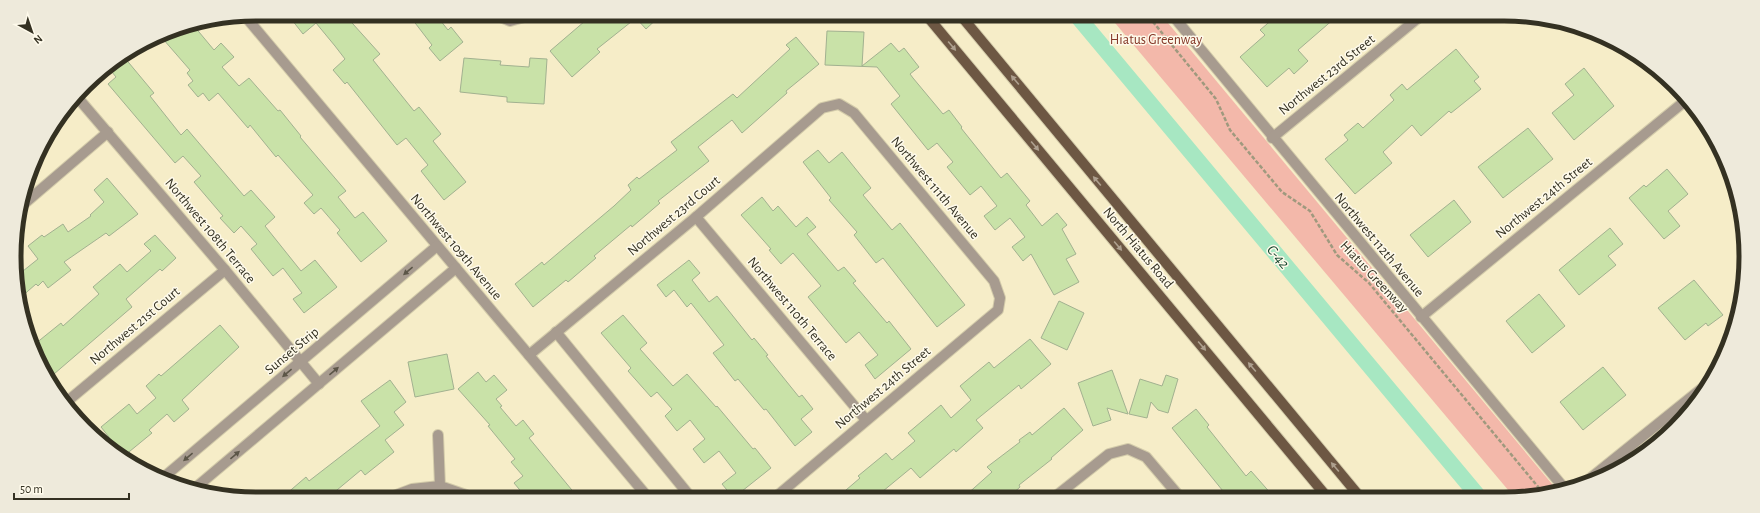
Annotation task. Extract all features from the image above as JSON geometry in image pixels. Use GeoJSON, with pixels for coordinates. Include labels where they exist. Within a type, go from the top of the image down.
{"type":"FeatureCollection","features":[{"type":"Feature","properties":{"kind":"main road","name":"North Hiatus Road"},"geometry":{"type":"LineString","coordinates":[[931,21],[1324,492]]}},
{"type":"Feature","properties":{"kind":"main road","name":"North Hiatus Road"},"geometry":{"type":"LineString","coordinates":[[966,21],[1356,492]]}},
{"type":"Feature","properties":{"kind":"street","name":"Northwest 109th Avenue"},"geometry":{"type":"LineString","coordinates":[[250,21],[643,492]]}},
{"type":"Feature","properties":{"kind":"street","name":"Northwest 112th Avenue"},"geometry":{"type":"LineString","coordinates":[[1177,21],[1272,138],[1561,485]]}},
{"type":"Feature","properties":{"kind":"street","name":"Northwest 23rd Street"},"geometry":{"type":"LineString","coordinates":[[1272,138],[1414,21]]}},
{"type":"Feature","properties":{"kind":"street","name":"Northwest 108th Terrace"},"geometry":{"type":"LineString","coordinates":[[80,100],[319,384]]}},
{"type":"Feature","properties":{"kind":"street","name":"Northwest 24th Street"},"geometry":{"type":"LineString","coordinates":[[1421,317],[1682,103]]}},
{"type":"Feature","properties":{"kind":"street","name":"Northwest 23rd Court"},"geometry":{"type":"LineString","coordinates":[[529,355],[696,217],[822,108],[839,104]]}},
{"type":"Feature","properties":{"kind":"street","name":"Northwest 111th Avenue"},"geometry":{"type":"LineString","coordinates":[[839,104],[854,113],[994,281],[1000,298]]}},
{"type":"Feature","properties":{"kind":"street"},"geometry":{"type":"LineString","coordinates":[[28,200],[108,132]]}},
{"type":"Feature","properties":{"kind":"street","name":"Northwest 110th Terrace"},"geometry":{"type":"LineString","coordinates":[[696,217],[866,420]]}},
{"type":"Feature","properties":{"kind":"street","name":"Sunset Strip"},"geometry":{"type":"LineString","coordinates":[[167,474],[437,246]]}},
{"type":"Feature","properties":{"kind":"street"},"geometry":{"type":"LineString","coordinates":[[199,485],[456,268]]}},
{"type":"Feature","properties":{"kind":"street","name":"Northwest 21st Court"},"geometry":{"type":"LineString","coordinates":[[70,399],[224,270]]}},
{"type":"Feature","properties":{"kind":"street","name":"Northwest 24th Street"},"geometry":{"type":"LineString","coordinates":[[783,492],[998,310],[1000,298]]}},
{"type":"Feature","properties":{"kind":"street"},"geometry":{"type":"LineString","coordinates":[[556,332],[687,492]]}},
{"type":"Feature","properties":{"kind":"street"},"geometry":{"type":"LineString","coordinates":[[1600,472],[1693,396]]}},
{"type":"Feature","properties":{"kind":"street"},"geometry":{"type":"LineString","coordinates":[[438,435],[440,486]]}},
{"type":"Feature","properties":{"kind":"street"},"geometry":{"type":"LineString","coordinates":[[1061,492],[1109,454],[1128,449],[1146,457],[1177,492]]}},
{"type":"Feature","properties":{"kind":"street"},"geometry":{"type":"LineString","coordinates":[[404,492],[412,489],[440,486],[457,492]]}},
{"type":"Feature","properties":{"kind":"path","name":"Hiatus Greenway"},"geometry":{"type":"LineString","coordinates":[[1152,21],[1216,99],[1230,130],[1282,192],[1310,211],[1337,255],[1369,282],[1540,489]]}},
{"type":"Feature","properties":{"kind":"green space","name":"Hiatus Greenway"},"geometry":{"type":"Polygon","coordinates":[[[1113,21],[1166,21],[1554,486],[1534,490],[1509,492],[1113,21]]]}},
{"type":"Feature","properties":{"kind":"building"},"geometry":{"type":"Polygon","coordinates":[[[293,21],[350,21],[380,54],[373,60],[414,111],[419,107],[441,134],[433,141],[466,182],[444,200],[421,171],[428,165],[406,138],[397,145],[347,82],[345,84],[333,70],[345,59],[316,23],[303,34],[293,21]]]}},
{"type":"Feature","properties":{"kind":"building"},"geometry":{"type":"Polygon","coordinates":[[[414,21],[441,21],[448,30],[451,27],[463,42],[440,61],[429,48],[432,45],[414,21]]]}},
{"type":"Feature","properties":{"kind":"building"},"geometry":{"type":"Polygon","coordinates":[[[585,21],[632,21],[597,49],[600,52],[572,77],[550,51],[585,21]]]}},
{"type":"Feature","properties":{"kind":"building"},"geometry":{"type":"Polygon","coordinates":[[[639,21],[655,21],[646,29],[639,21]]]}},
{"type":"Feature","properties":{"kind":"building"},"geometry":{"type":"Polygon","coordinates":[[[1270,21],[1332,21],[1298,50],[1308,61],[1294,74],[1289,68],[1267,87],[1240,57],[1265,35],[1260,30],[1270,21]]]}},
{"type":"Feature","properties":{"kind":"building"},"geometry":{"type":"Polygon","coordinates":[[[196,29],[214,50],[221,43],[234,57],[222,67],[239,86],[249,78],[278,111],[280,110],[301,136],[300,137],[346,191],[338,197],[355,218],[363,212],[387,241],[361,262],[337,233],[340,230],[321,208],[314,214],[304,203],[313,195],[278,155],[276,157],[250,125],[248,128],[218,93],[209,101],[203,93],[198,97],[188,85],[193,81],[187,73],[190,70],[164,40],[196,29]]]}},
{"type":"Feature","properties":{"kind":"building"},"geometry":{"type":"Polygon","coordinates":[[[827,31],[864,32],[862,66],[891,43],[899,52],[904,48],[919,67],[910,74],[913,78],[943,114],[949,110],[962,127],[961,128],[1001,178],[1007,173],[1030,201],[1026,205],[1042,226],[1057,213],[1067,225],[1062,229],[1076,254],[1066,259],[1079,282],[1054,295],[1031,254],[1023,261],[1012,247],[1025,237],[1010,218],[995,230],[984,216],[997,206],[981,186],[970,195],[947,167],[953,162],[937,143],[928,150],[891,104],[900,96],[877,67],[825,65],[827,31]]]}},
{"type":"Feature","properties":{"kind":"building"},"geometry":{"type":"Polygon","coordinates":[[[796,37],[819,64],[786,91],[787,93],[742,133],[732,120],[698,147],[709,161],[658,201],[660,203],[594,256],[596,258],[568,282],[566,280],[533,307],[515,284],[542,262],[544,265],[614,206],[631,190],[628,185],[637,177],[639,179],[677,150],[671,142],[733,94],[737,98],[790,49],[786,45],[796,37]]]}},
{"type":"Feature","properties":{"kind":"building"},"geometry":{"type":"Polygon","coordinates":[[[1456,49],[1479,77],[1474,81],[1481,89],[1451,113],[1449,111],[1421,136],[1412,125],[1383,152],[1392,163],[1355,194],[1325,159],[1348,140],[1344,135],[1358,123],[1363,128],[1394,100],[1390,95],[1402,84],[1407,90],[1456,49]]]}},
{"type":"Feature","properties":{"kind":"building"},"geometry":{"type":"Polygon","coordinates":[[[464,58],[501,61],[500,65],[529,67],[530,58],[547,59],[544,104],[507,102],[507,97],[460,92],[464,58]]]}},
{"type":"Feature","properties":{"kind":"building"},"geometry":{"type":"Polygon","coordinates":[[[127,60],[154,93],[150,96],[181,135],[187,129],[244,196],[251,190],[275,217],[265,226],[301,271],[315,260],[337,287],[304,313],[293,299],[302,293],[283,268],[273,276],[251,249],[257,244],[241,226],[234,233],[220,218],[223,216],[194,182],[201,176],[183,156],[175,163],[108,84],[116,77],[111,71],[127,60]]]}},
{"type":"Feature","properties":{"kind":"building"},"geometry":{"type":"Polygon","coordinates":[[[1584,68],[1614,106],[1574,140],[1552,113],[1574,95],[1565,84],[1584,68]]]}},
{"type":"Feature","properties":{"kind":"building"},"geometry":{"type":"Polygon","coordinates":[[[1528,128],[1553,159],[1503,198],[1478,167],[1528,128]]]}},
{"type":"Feature","properties":{"kind":"building"},"geometry":{"type":"Polygon","coordinates":[[[818,150],[829,163],[842,152],[871,188],[863,195],[892,230],[900,223],[965,305],[937,327],[883,258],[876,263],[854,235],[857,232],[829,200],[831,198],[803,162],[818,150]]]}},
{"type":"Feature","properties":{"kind":"building"},"geometry":{"type":"Polygon","coordinates":[[[1667,169],[1688,194],[1668,211],[1680,226],[1664,239],[1629,198],[1644,185],[1646,187],[1667,169]]]}},
{"type":"Feature","properties":{"kind":"building"},"geometry":{"type":"Polygon","coordinates":[[[107,178],[138,214],[109,236],[106,233],[64,262],[71,270],[48,288],[43,281],[38,286],[36,284],[24,294],[22,272],[38,259],[28,246],[42,235],[44,237],[63,224],[68,232],[91,216],[90,215],[104,202],[94,190],[107,178]]]}},
{"type":"Feature","properties":{"kind":"building"},"geometry":{"type":"Polygon","coordinates":[[[762,197],[773,211],[778,206],[796,227],[807,217],[816,227],[807,234],[838,271],[844,267],[856,281],[853,283],[887,323],[889,321],[911,349],[875,379],[865,365],[878,355],[859,332],[846,343],[808,297],[821,286],[793,253],[781,264],[769,250],[771,249],[741,215],[762,197]]]}},
{"type":"Feature","properties":{"kind":"building"},"geometry":{"type":"Polygon","coordinates":[[[1454,200],[1471,222],[1428,257],[1410,235],[1454,200]]]}},
{"type":"Feature","properties":{"kind":"building"},"geometry":{"type":"Polygon","coordinates":[[[1610,228],[1623,244],[1608,256],[1616,265],[1579,295],[1559,270],[1610,228]]]}},
{"type":"Feature","properties":{"kind":"building"},"geometry":{"type":"Polygon","coordinates":[[[155,235],[176,258],[162,271],[160,269],[126,299],[132,307],[54,374],[45,361],[37,342],[61,323],[63,326],[99,294],[93,287],[120,264],[127,272],[151,251],[144,244],[155,235]]]}},
{"type":"Feature","properties":{"kind":"building"},"geometry":{"type":"Polygon","coordinates":[[[689,260],[700,273],[692,280],[709,302],[717,296],[752,340],[754,338],[768,355],[766,356],[799,397],[802,395],[813,409],[801,419],[812,432],[795,446],[766,409],[764,410],[738,379],[735,381],[713,353],[724,345],[691,303],[687,307],[674,290],[666,297],[657,285],[689,260]]]}},
{"type":"Feature","properties":{"kind":"building"},"geometry":{"type":"Polygon","coordinates":[[[1694,280],[1723,315],[1708,326],[1706,323],[1685,340],[1658,308],[1694,280]]]}},
{"type":"Feature","properties":{"kind":"building"},"geometry":{"type":"Polygon","coordinates":[[[1539,294],[1565,326],[1532,353],[1506,321],[1539,294]]]}},
{"type":"Feature","properties":{"kind":"building"},"geometry":{"type":"Polygon","coordinates":[[[1059,301],[1084,313],[1067,350],[1041,338],[1059,301]]]}},
{"type":"Feature","properties":{"kind":"building"},"geometry":{"type":"Polygon","coordinates":[[[623,315],[647,343],[640,349],[673,386],[687,374],[716,407],[717,406],[753,449],[755,448],[771,468],[741,492],[729,492],[722,484],[736,473],[719,451],[704,463],[693,449],[705,439],[690,420],[677,431],[665,416],[672,409],[657,392],[651,397],[628,371],[631,368],[601,333],[623,315]]]}},
{"type":"Feature","properties":{"kind":"building"},"geometry":{"type":"Polygon","coordinates":[[[220,325],[239,347],[182,400],[189,409],[174,422],[167,414],[149,430],[152,433],[128,453],[115,444],[101,427],[129,404],[137,414],[156,398],[146,386],[159,374],[161,376],[220,325]]]}},
{"type":"Feature","properties":{"kind":"building"},"geometry":{"type":"Polygon","coordinates":[[[1030,339],[1051,364],[1021,389],[1019,385],[976,420],[983,428],[956,452],[954,449],[920,478],[911,468],[882,492],[844,492],[860,478],[858,476],[886,453],[892,460],[915,441],[908,433],[941,405],[951,418],[971,400],[960,386],[989,362],[994,368],[1030,339]]]}},
{"type":"Feature","properties":{"kind":"building"},"geometry":{"type":"Polygon","coordinates":[[[447,354],[454,389],[415,397],[408,362],[447,354]]]}},
{"type":"Feature","properties":{"kind":"building"},"geometry":{"type":"Polygon","coordinates":[[[1603,367],[1626,395],[1583,430],[1560,402],[1603,367]]]}},
{"type":"Feature","properties":{"kind":"building"},"geometry":{"type":"Polygon","coordinates":[[[1112,370],[1128,414],[1107,408],[1111,420],[1093,426],[1078,383],[1112,370]]]}},
{"type":"Feature","properties":{"kind":"building"},"geometry":{"type":"Polygon","coordinates":[[[478,372],[486,382],[494,375],[507,390],[496,399],[502,406],[500,407],[516,426],[523,420],[534,434],[529,438],[574,492],[522,492],[514,483],[523,476],[511,462],[515,459],[488,426],[490,425],[458,389],[478,372]]]}},
{"type":"Feature","properties":{"kind":"building"},"geometry":{"type":"Polygon","coordinates":[[[1166,375],[1178,379],[1168,413],[1158,410],[1151,402],[1147,418],[1129,414],[1140,379],[1162,386],[1166,375]]]}},
{"type":"Feature","properties":{"kind":"building"},"geometry":{"type":"Polygon","coordinates":[[[390,380],[406,402],[394,412],[404,425],[385,440],[394,452],[365,475],[361,470],[335,492],[288,492],[306,477],[309,481],[380,426],[361,401],[390,380]]]}},
{"type":"Feature","properties":{"kind":"building"},"geometry":{"type":"Polygon","coordinates":[[[1064,408],[1083,430],[1051,458],[1052,459],[1019,485],[1020,487],[1014,492],[970,492],[992,472],[987,467],[1020,442],[1019,440],[1030,432],[1032,435],[1064,408]]]}},
{"type":"Feature","properties":{"kind":"building"},"geometry":{"type":"Polygon","coordinates":[[[1196,409],[1209,425],[1207,427],[1246,476],[1251,471],[1269,492],[1224,492],[1172,428],[1196,409]]]}},
{"type":"Feature","properties":{"kind":"waterway","name":"C-42"},"geometry":{"type":"LineString","coordinates":[[1081,21],[1475,492]]}}]}
